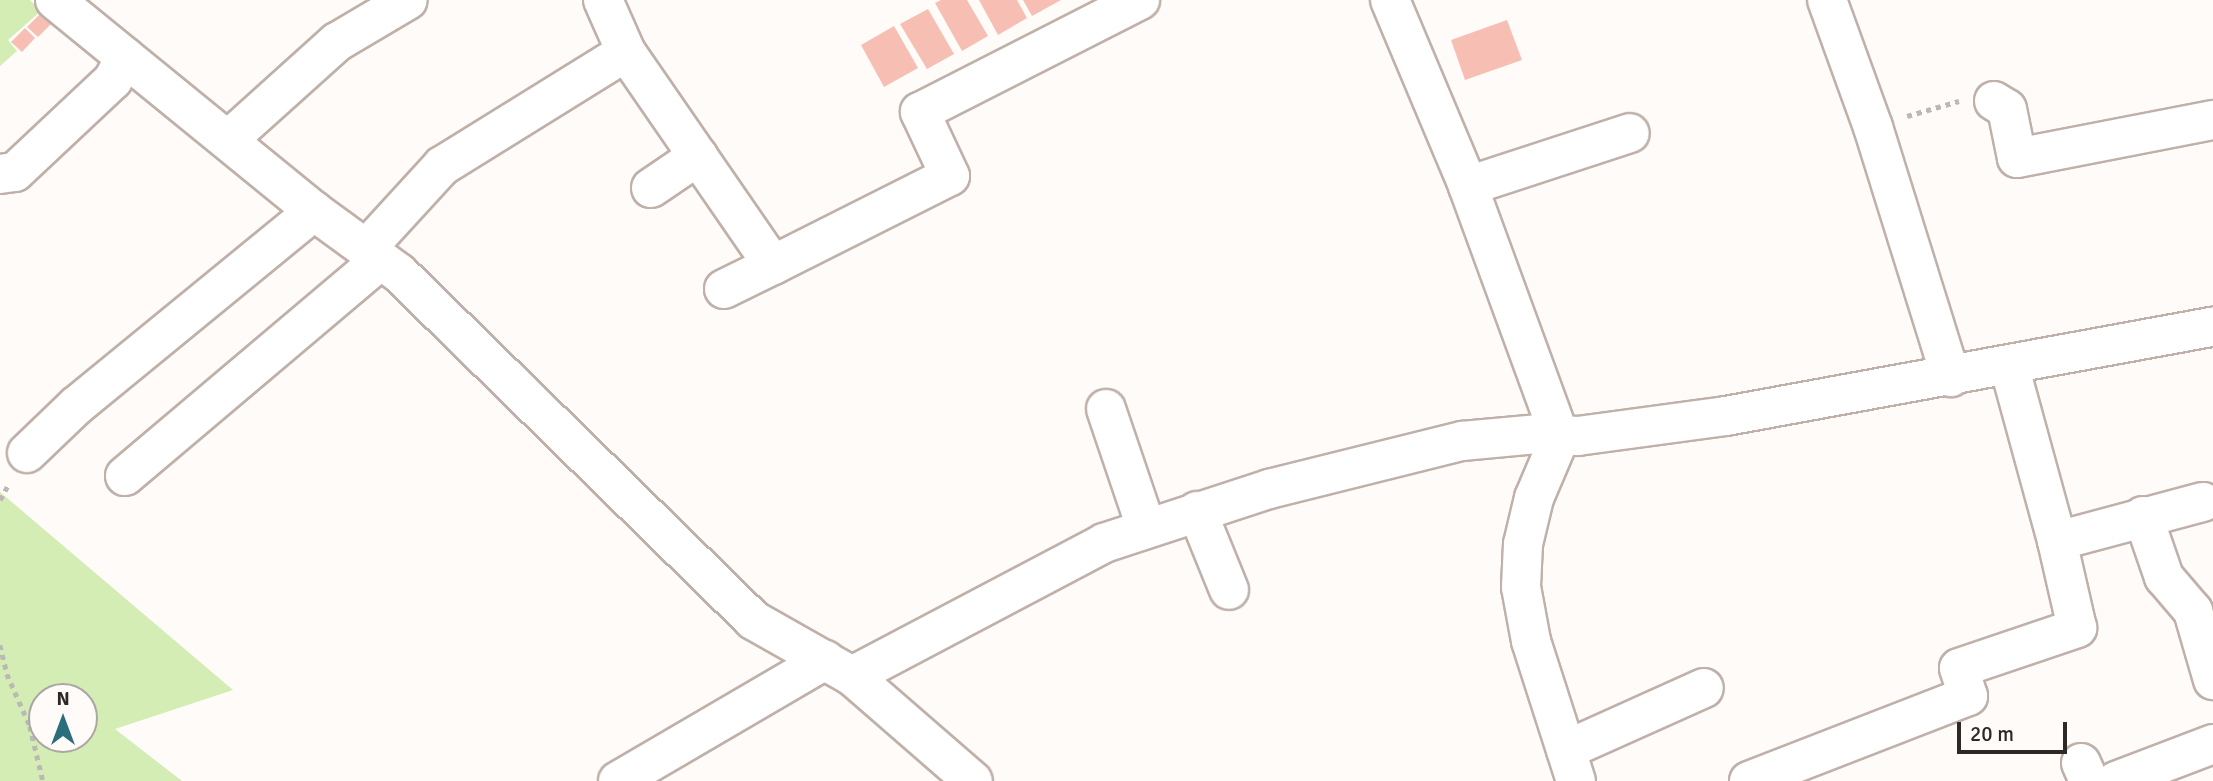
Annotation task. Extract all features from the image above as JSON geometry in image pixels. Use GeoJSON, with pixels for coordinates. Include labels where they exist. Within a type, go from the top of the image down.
{"type":"FeatureCollection","features":[{"type":"Feature","properties":{"kind":"street"},"geometry":{"type":"LineString","coordinates":[[55,0],[314,211],[373,255],[489,357],[752,620],[839,668],[973,781]]}},
{"type":"Feature","properties":{"kind":"street"},"geometry":{"type":"LineString","coordinates":[[228,140],[337,42],[408,0]]}},
{"type":"Feature","properties":{"kind":"street"},"geometry":{"type":"LineString","coordinates":[[603,0],[626,52],[774,265]]}},
{"type":"Feature","properties":{"kind":"street"},"geometry":{"type":"LineString","coordinates":[[724,289],[950,176],[920,112],[1140,0]]}},
{"type":"Feature","properties":{"kind":"street"},"geometry":{"type":"LineString","coordinates":[[1390,0],[1468,186],[1560,437],[1534,498],[1523,544],[1521,587],[1531,641],[1571,765],[1704,688]]}},
{"type":"Feature","properties":{"kind":"street"},"geometry":{"type":"LineString","coordinates":[[1827,0],[1873,127],[1951,377]]}},
{"type":"Feature","properties":{"kind":"street"},"geometry":{"type":"LineString","coordinates":[[125,476],[226,410],[373,255],[442,166],[626,52]]}},
{"type":"Feature","properties":{"kind":"street"},"geometry":{"type":"LineString","coordinates":[[0,174],[15,172],[113,80],[125,57]]}},
{"type":"Feature","properties":{"kind":"street"},"geometry":{"type":"LineString","coordinates":[[1994,101],[2007,109],[2017,158],[2173,114],[2213,120]]}},
{"type":"Feature","properties":{"kind":"street"},"geometry":{"type":"LineString","coordinates":[[1468,186],[1629,133]]}},
{"type":"Feature","properties":{"kind":"street"},"geometry":{"type":"LineString","coordinates":[[651,188],[698,156]]}},
{"type":"Feature","properties":{"kind":"street"},"geometry":{"type":"LineString","coordinates":[[27,453],[76,406],[314,211]]}},
{"type":"Feature","properties":{"kind":"street"},"geometry":{"type":"LineString","coordinates":[[618,781],[839,668],[1104,543],[1196,511],[1462,441],[1537,434],[1560,437],[1726,416],[2213,327]]}},
{"type":"Feature","properties":{"kind":"street"},"geometry":{"type":"LineString","coordinates":[[1749,781],[1968,696],[1959,668],[2077,628],[2057,541],[2034,469],[2009,365]]}},
{"type":"Feature","properties":{"kind":"street"},"geometry":{"type":"LineString","coordinates":[[1106,409],[1146,527]]}},
{"type":"Feature","properties":{"kind":"street"},"geometry":{"type":"LineString","coordinates":[[2057,541],[2203,502]]}},
{"type":"Feature","properties":{"kind":"street"},"geometry":{"type":"LineString","coordinates":[[1196,511],[1229,590]]}},
{"type":"Feature","properties":{"kind":"street"},"geometry":{"type":"LineString","coordinates":[[2143,516],[2164,577],[2193,611],[2213,680]]}},
{"type":"Feature","properties":{"kind":"street"},"geometry":{"type":"LineString","coordinates":[[2116,781],[2213,744]]}},
{"type":"Feature","properties":{"kind":"path"},"geometry":{"type":"LineString","coordinates":[[1873,127],[1953,102],[1994,101]]}},
{"type":"Feature","properties":{"kind":"path"},"geometry":{"type":"LineString","coordinates":[[0,645],[7,674],[30,726],[43,781]]}},
{"type":"Feature","properties":{"kind":"green space"},"geometry":{"type":"Polygon","coordinates":[[[0,0],[30,0],[41,11],[8,40],[17,51],[0,66],[0,0]]]}},
{"type":"Feature","properties":{"kind":"green space"},"geometry":{"type":"Polygon","coordinates":[[[0,492],[233,690],[115,729],[182,781],[0,781],[0,492]]]}},
{"type":"Feature","properties":{"kind":"building"},"geometry":{"type":"Polygon","coordinates":[[[941,0],[967,0],[988,36],[962,51],[935,3],[941,0]]]}},
{"type":"Feature","properties":{"kind":"building"},"geometry":{"type":"Polygon","coordinates":[[[979,0],[1017,0],[1027,18],[998,35],[979,0]]]}},
{"type":"Feature","properties":{"kind":"building"},"geometry":{"type":"Polygon","coordinates":[[[1023,0],[1061,0],[1032,16],[1023,0]]]}},
{"type":"Feature","properties":{"kind":"building"},"geometry":{"type":"Polygon","coordinates":[[[928,9],[954,54],[927,69],[900,24],[928,9]]]}},
{"type":"Feature","properties":{"kind":"building"},"geometry":{"type":"Polygon","coordinates":[[[40,14],[51,24],[38,37],[27,27],[40,14]]]}},
{"type":"Feature","properties":{"kind":"building"},"geometry":{"type":"Polygon","coordinates":[[[1507,20],[1522,60],[1465,80],[1451,40],[1507,20]]]}},
{"type":"Feature","properties":{"kind":"building"},"geometry":{"type":"Polygon","coordinates":[[[894,26],[918,68],[884,87],[861,45],[894,26]]]}},
{"type":"Feature","properties":{"kind":"building"},"geometry":{"type":"Polygon","coordinates":[[[25,28],[35,38],[22,52],[11,42],[25,28]]]}}]}
